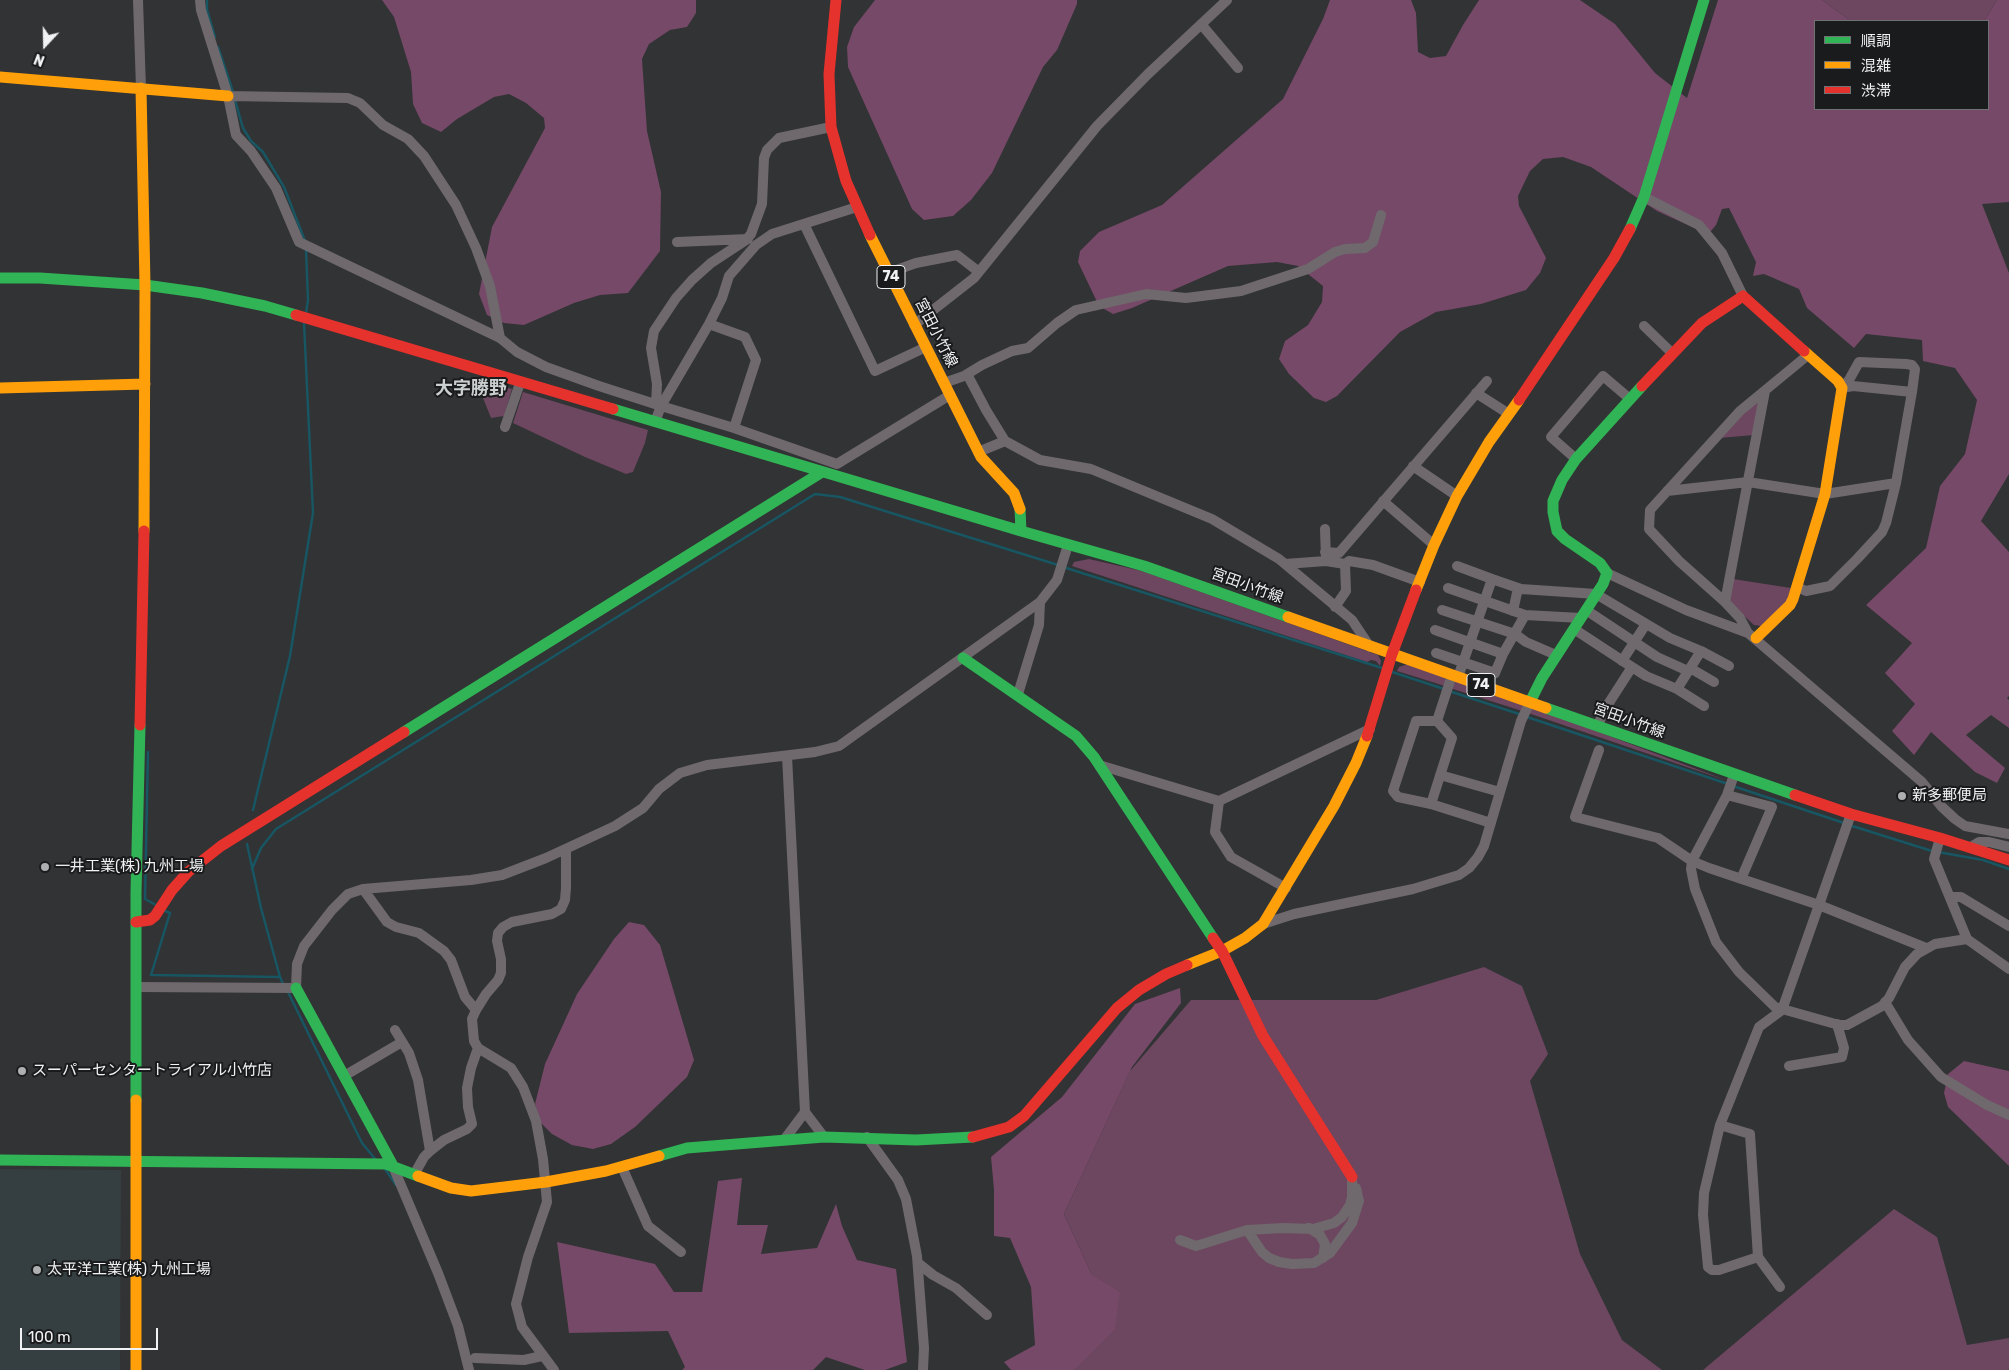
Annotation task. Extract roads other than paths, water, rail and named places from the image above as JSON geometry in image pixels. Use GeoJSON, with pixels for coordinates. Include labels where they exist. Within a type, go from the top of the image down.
{"type":"FeatureCollection","features":[{"type":"Feature","properties":{"kind":"street"},"geometry":{"type":"LineString","coordinates":[[136,1370],[136,922],[145,384],[145,285],[138,0]]}},
{"type":"Feature","properties":{"kind":"street"},"geometry":{"type":"LineString","coordinates":[[200,0],[201,10],[228,96],[236,135],[268,174],[283,201],[298,242],[500,338],[517,352],[546,367],[599,386],[734,428],[837,464],[950,394]]}},
{"type":"Feature","properties":{"kind":"street","name":"宮田小竹線"},"geometry":{"type":"LineString","coordinates":[[836,0],[829,74],[831,128],[846,181],[888,273],[978,452],[1014,493],[1020,507],[1021,531],[1144,566],[1455,676],[1525,712],[1598,726],[1730,786],[1848,822],[1940,838],[2009,860]]}},
{"type":"Feature","properties":{"kind":"street"},"geometry":{"type":"LineString","coordinates":[[914,325],[974,278],[1097,126],[1148,74],[1227,0]]}},
{"type":"Feature","properties":{"kind":"street"},"geometry":{"type":"LineString","coordinates":[[0,1160],[389,1164],[452,1188],[471,1191],[546,1182],[606,1171],[687,1148],[824,1137],[916,1140],[967,1138],[1009,1127],[1024,1116],[1117,1008],[1139,990],[1166,974],[1222,951],[1245,938],[1263,924],[1286,888],[1334,806],[1356,763],[1370,729],[1392,654],[1434,545],[1457,496],[1472,470],[1614,258],[1635,220],[1644,197],[1704,0]]}},
{"type":"Feature","properties":{"kind":"street"},"geometry":{"type":"LineString","coordinates":[[1201,24],[1238,68]]}},
{"type":"Feature","properties":{"kind":"street"},"geometry":{"type":"LineString","coordinates":[[0,77],[228,96],[348,98],[360,102],[383,125],[408,139],[424,156],[456,205],[476,248],[490,286],[500,338]]}},
{"type":"Feature","properties":{"kind":"street"},"geometry":{"type":"LineString","coordinates":[[655,422],[658,405],[657,384],[651,348],[654,331],[676,298],[692,280],[711,263],[747,239],[751,234],[759,214],[764,158],[773,142],[789,135],[831,128]]}},
{"type":"Feature","properties":{"kind":"street"},"geometry":{"type":"LineString","coordinates":[[1644,197],[1699,225],[1722,252],[1743,296],[1838,381],[1842,388]]}},
{"type":"Feature","properties":{"kind":"street"},"geometry":{"type":"LineString","coordinates":[[658,405],[710,324],[722,298],[729,276],[761,240],[772,234],[857,207]]}},
{"type":"Feature","properties":{"kind":"street"},"geometry":{"type":"LineString","coordinates":[[944,384],[1012,352],[1028,348],[1057,323],[1076,310],[1146,294],[1186,298],[1241,292],[1308,269],[1345,248],[1365,248],[1373,242],[1380,215]]}},
{"type":"Feature","properties":{"kind":"street"},"geometry":{"type":"LineString","coordinates":[[804,224],[875,371],[926,347]]}},
{"type":"Feature","properties":{"kind":"street"},"geometry":{"type":"LineString","coordinates":[[677,242],[761,240]]}},
{"type":"Feature","properties":{"kind":"street"},"geometry":{"type":"LineString","coordinates":[[888,273],[916,263],[956,255],[979,272]]}},
{"type":"Feature","properties":{"kind":"street"},"geometry":{"type":"LineString","coordinates":[[0,278],[40,278],[145,285],[232,299],[298,315],[520,383],[1021,531]]}},
{"type":"Feature","properties":{"kind":"street"},"geometry":{"type":"LineString","coordinates":[[1743,296],[1702,323],[1630,399],[1576,460],[1556,490],[1553,501],[1554,522],[1557,531],[1565,539],[1600,563],[1607,573],[1686,610],[1752,636]]}},
{"type":"Feature","properties":{"kind":"street"},"geometry":{"type":"LineString","coordinates":[[710,324],[745,337],[756,360],[734,428]]}},
{"type":"Feature","properties":{"kind":"street"},"geometry":{"type":"LineString","coordinates":[[1644,326],[1672,354]]}},
{"type":"Feature","properties":{"kind":"street"},"geometry":{"type":"LineString","coordinates":[[1808,355],[1740,411],[1667,491],[1650,510],[1650,530],[1678,561],[1725,602],[1740,618],[1752,636],[1922,782],[1933,797],[1955,819],[1966,826],[2009,834]]}},
{"type":"Feature","properties":{"kind":"street"},"geometry":{"type":"LineString","coordinates":[[1752,636],[1790,605],[1797,587],[1825,494],[1842,388],[1859,362],[1912,365],[1915,369],[1912,392],[1896,484],[1882,532],[1830,586],[1806,591],[1797,587]]}},
{"type":"Feature","properties":{"kind":"street"},"geometry":{"type":"LineString","coordinates":[[968,374],[986,410],[1005,441],[1040,460],[1091,469],[1212,519],[1285,564],[1352,620],[1371,647]]}},
{"type":"Feature","properties":{"kind":"street"},"geometry":{"type":"LineString","coordinates":[[1576,460],[1551,437],[1603,376],[1630,399]]}},
{"type":"Feature","properties":{"kind":"street"},"geometry":{"type":"LineString","coordinates":[[1285,564],[1338,553],[1487,381]]}},
{"type":"Feature","properties":{"kind":"street"},"geometry":{"type":"LineString","coordinates":[[507,424],[520,383]]}},
{"type":"Feature","properties":{"kind":"street"},"geometry":{"type":"LineString","coordinates":[[0,388],[145,384]]}},
{"type":"Feature","properties":{"kind":"street"},"geometry":{"type":"LineString","coordinates":[[1842,388],[1853,386],[1912,392]]}},
{"type":"Feature","properties":{"kind":"street"},"geometry":{"type":"LineString","coordinates":[[1725,602],[1765,392]]}},
{"type":"Feature","properties":{"kind":"street"},"geometry":{"type":"LineString","coordinates":[[1476,393],[1509,414]]}},
{"type":"Feature","properties":{"kind":"street"},"geometry":{"type":"LineString","coordinates":[[978,452],[1005,441]]}},
{"type":"Feature","properties":{"kind":"street"},"geometry":{"type":"LineString","coordinates":[[1414,466],[1457,496]]}},
{"type":"Feature","properties":{"kind":"street"},"geometry":{"type":"LineString","coordinates":[[136,922],[150,920],[155,916],[172,890],[183,878],[221,846],[822,472]]}},
{"type":"Feature","properties":{"kind":"street"},"geometry":{"type":"LineString","coordinates":[[1667,491],[1748,482],[1825,494],[1896,484]]}},
{"type":"Feature","properties":{"kind":"street"},"geometry":{"type":"LineString","coordinates":[[1384,501],[1434,545]]}},
{"type":"Feature","properties":{"kind":"street"},"geometry":{"type":"LineString","coordinates":[[1324,529],[1326,556]]}},
{"type":"Feature","properties":{"kind":"street"},"geometry":{"type":"LineString","coordinates":[[469,1370],[458,1326],[389,1164],[344,1076],[294,988],[297,964],[304,946],[332,910],[348,894],[363,889],[470,880],[502,875],[615,826],[644,808],[659,789],[680,773],[707,765],[815,752],[839,746],[1040,602],[1057,580],[1068,545]]}},
{"type":"Feature","properties":{"kind":"street"},"geometry":{"type":"LineString","coordinates":[[1326,556],[1346,564],[1349,562],[1373,565],[1420,582]]}},
{"type":"Feature","properties":{"kind":"street"},"geometry":{"type":"LineString","coordinates":[[1335,606],[1346,591],[1346,564]]}},
{"type":"Feature","properties":{"kind":"street"},"geometry":{"type":"LineString","coordinates":[[1457,566],[1518,588],[1596,594],[1670,638],[1701,651],[1729,666]]}},
{"type":"Feature","properties":{"kind":"street"},"geometry":{"type":"LineString","coordinates":[[1263,924],[1294,914],[1413,889],[1459,875],[1478,857],[1484,846],[1525,712],[1542,678],[1603,584],[1607,573]]}},
{"type":"Feature","properties":{"kind":"street"},"geometry":{"type":"LineString","coordinates":[[1437,721],[1447,691],[1464,662],[1492,579]]}},
{"type":"Feature","properties":{"kind":"street"},"geometry":{"type":"LineString","coordinates":[[1448,588],[1525,615],[1583,614],[1657,657],[1690,669],[1714,682]]}},
{"type":"Feature","properties":{"kind":"street"},"geometry":{"type":"LineString","coordinates":[[1514,611],[1518,588]]}},
{"type":"Feature","properties":{"kind":"street"},"geometry":{"type":"LineString","coordinates":[[1018,694],[1039,625],[1040,602]]}},
{"type":"Feature","properties":{"kind":"street"},"geometry":{"type":"LineString","coordinates":[[1442,610],[1514,634],[1526,642],[1556,655]]}},
{"type":"Feature","properties":{"kind":"street"},"geometry":{"type":"LineString","coordinates":[[1436,653],[1495,672],[1525,615]]}},
{"type":"Feature","properties":{"kind":"street"},"geometry":{"type":"LineString","coordinates":[[1622,661],[1646,624]]}},
{"type":"Feature","properties":{"kind":"street"},"geometry":{"type":"LineString","coordinates":[[1574,629],[1632,668],[1677,690],[1704,706]]}},
{"type":"Feature","properties":{"kind":"street"},"geometry":{"type":"LineString","coordinates":[[1435,630],[1503,654]]}},
{"type":"Feature","properties":{"kind":"street"},"geometry":{"type":"LineString","coordinates":[[1677,690],[1701,651]]}},
{"type":"Feature","properties":{"kind":"street"},"geometry":{"type":"LineString","coordinates":[[963,658],[1018,694],[1076,736],[1086,747],[1222,951],[1263,1036],[1352,1178],[1358,1191],[1354,1218],[1347,1232],[1330,1253],[1314,1263],[1302,1265],[1279,1262],[1262,1252],[1247,1230]]}},
{"type":"Feature","properties":{"kind":"street"},"geometry":{"type":"LineString","coordinates":[[1598,726],[1603,712],[1632,668]]}},
{"type":"Feature","properties":{"kind":"street"},"geometry":{"type":"LineString","coordinates":[[1431,804],[1452,738],[1437,721],[1416,721],[1393,791],[1398,797],[1431,804],[1490,823]]}},
{"type":"Feature","properties":{"kind":"street"},"geometry":{"type":"LineString","coordinates":[[1099,765],[1219,801],[1370,729]]}},
{"type":"Feature","properties":{"kind":"street"},"geometry":{"type":"LineString","coordinates":[[1599,750],[1574,817],[1658,838],[1692,861],[1819,905],[1926,948]]}},
{"type":"Feature","properties":{"kind":"street"},"geometry":{"type":"LineString","coordinates":[[787,756],[805,1112],[824,1137]]}},
{"type":"Feature","properties":{"kind":"street"},"geometry":{"type":"LineString","coordinates":[[1440,774],[1500,792]]}},
{"type":"Feature","properties":{"kind":"street"},"geometry":{"type":"LineString","coordinates":[[1741,879],[1772,807],[1730,786],[1692,861],[1691,869],[1695,889],[1716,942],[1760,995],[1782,1010],[1847,1025],[1885,1002],[1905,967],[1917,954],[1936,944],[1968,939]]}},
{"type":"Feature","properties":{"kind":"street"},"geometry":{"type":"LineString","coordinates":[[1219,801],[1215,832],[1231,857],[1286,888]]}},
{"type":"Feature","properties":{"kind":"street"},"geometry":{"type":"LineString","coordinates":[[1758,1257],[1719,1270],[1712,1270],[1708,1267],[1703,1215],[1704,1193],[1720,1125],[1760,1026],[1782,1010],[1848,822]]}},
{"type":"Feature","properties":{"kind":"street"},"geometry":{"type":"LineString","coordinates":[[1940,838],[1934,859],[1952,897],[1968,939],[2009,970]]}},
{"type":"Feature","properties":{"kind":"street"},"geometry":{"type":"LineString","coordinates":[[1971,847],[1979,842],[1989,842],[2009,847]]}},
{"type":"Feature","properties":{"kind":"street"},"geometry":{"type":"LineString","coordinates":[[554,1370],[522,1327],[516,1304],[528,1257],[547,1202],[546,1182],[536,1121],[523,1087],[511,1068],[478,1048],[474,1040],[472,1020],[476,1010],[501,973],[501,959],[497,942],[498,933],[503,927],[512,922],[552,914],[561,909],[565,900],[566,888],[566,848]]}},
{"type":"Feature","properties":{"kind":"street"},"geometry":{"type":"LineString","coordinates":[[363,889],[387,922],[396,927],[419,933],[444,951],[451,960],[465,997],[476,1010]]}},
{"type":"Feature","properties":{"kind":"street"},"geometry":{"type":"LineString","coordinates":[[1952,897],[1961,897],[2009,926]]}},
{"type":"Feature","properties":{"kind":"street"},"geometry":{"type":"LineString","coordinates":[[136,987],[294,988]]}},
{"type":"Feature","properties":{"kind":"street"},"geometry":{"type":"LineString","coordinates":[[1885,1002],[1908,1040],[1942,1077],[1987,1105],[2009,1115]]}},
{"type":"Feature","properties":{"kind":"street"},"geometry":{"type":"LineString","coordinates":[[1789,1066],[1842,1057],[1844,1048],[1837,1024]]}},
{"type":"Feature","properties":{"kind":"street"},"geometry":{"type":"LineString","coordinates":[[395,1030],[409,1053],[418,1080],[430,1151]]}},
{"type":"Feature","properties":{"kind":"street"},"geometry":{"type":"LineString","coordinates":[[344,1076],[402,1042]]}},
{"type":"Feature","properties":{"kind":"street"},"geometry":{"type":"LineString","coordinates":[[415,1174],[424,1157],[430,1151],[444,1140],[467,1130],[472,1124],[468,1107],[467,1088],[470,1068],[478,1048]]}},
{"type":"Feature","properties":{"kind":"street"},"geometry":{"type":"LineString","coordinates":[[784,1140],[805,1112]]}},
{"type":"Feature","properties":{"kind":"street"},"geometry":{"type":"LineString","coordinates":[[1720,1125],[1750,1134],[1758,1257],[1780,1287]]}},
{"type":"Feature","properties":{"kind":"street"},"geometry":{"type":"LineString","coordinates":[[867,1137],[898,1180],[906,1199],[918,1263],[924,1348],[923,1370]]}},
{"type":"Feature","properties":{"kind":"street"},"geometry":{"type":"LineString","coordinates":[[622,1167],[648,1226],[681,1252]]}},
{"type":"Feature","properties":{"kind":"street"},"geometry":{"type":"LineString","coordinates":[[1180,1240],[1196,1246],[1247,1230],[1309,1228],[1334,1223],[1342,1217],[1350,1205],[1352,1178]]}},
{"type":"Feature","properties":{"kind":"street"},"geometry":{"type":"LineString","coordinates":[[1309,1228],[1320,1235],[1324,1244],[1323,1258]]}},
{"type":"Feature","properties":{"kind":"street"},"geometry":{"type":"LineString","coordinates":[[918,1263],[932,1275],[956,1288],[987,1315]]}},
{"type":"Feature","properties":{"kind":"street"},"geometry":{"type":"LineString","coordinates":[[475,1358],[524,1360],[542,1356]]}},
{"type":"Feature","properties":{"kind":"waterway"},"geometry":{"type":"LineString","coordinates":[[207,0],[207,10],[215,37]]}},
{"type":"Feature","properties":{"kind":"waterway"},"geometry":{"type":"LineString","coordinates":[[218,47],[233,92]]}},
{"type":"Feature","properties":{"kind":"waterway"},"geometry":{"type":"LineString","coordinates":[[235,100],[243,128],[251,141],[263,152],[284,187],[305,241]]}},
{"type":"Feature","properties":{"kind":"waterway"},"geometry":{"type":"LineString","coordinates":[[306,249],[308,300],[306,313]]}},
{"type":"Feature","properties":{"kind":"waterway"},"geometry":{"type":"LineString","coordinates":[[253,810],[290,656],[313,513],[304,323]]}},
{"type":"Feature","properties":{"kind":"waterway"},"geometry":{"type":"LineString","coordinates":[[252,869],[261,848],[276,829],[815,494],[840,497],[1058,565]]}},
{"type":"Feature","properties":{"kind":"waterway"},"geometry":{"type":"LineString","coordinates":[[1063,567],[1382,668]]}},
{"type":"Feature","properties":{"kind":"waterway"},"geometry":{"type":"LineString","coordinates":[[1392,672],[1444,689]]}},
{"type":"Feature","properties":{"kind":"waterway"},"geometry":{"type":"LineString","coordinates":[[1449,691],[1522,715]]}},
{"type":"Feature","properties":{"kind":"waterway"},"geometry":{"type":"LineString","coordinates":[[1527,717],[1728,784]]}},
{"type":"Feature","properties":{"kind":"waterway"},"geometry":{"type":"LineString","coordinates":[[148,752],[145,899],[156,905]]}},
{"type":"Feature","properties":{"kind":"waterway"},"geometry":{"type":"LineString","coordinates":[[1733,786],[1844,823]]}},
{"type":"Feature","properties":{"kind":"waterway"},"geometry":{"type":"LineString","coordinates":[[1849,825],[1932,851]]}},
{"type":"Feature","properties":{"kind":"waterway"},"geometry":{"type":"LineString","coordinates":[[247,844],[261,908],[284,986]]}},
{"type":"Feature","properties":{"kind":"waterway"},"geometry":{"type":"LineString","coordinates":[[1938,852],[1983,860],[2009,869]]}},
{"type":"Feature","properties":{"kind":"waterway"},"geometry":{"type":"LineString","coordinates":[[165,911],[170,913],[151,975],[280,977]]}},
{"type":"Feature","properties":{"kind":"waterway"},"geometry":{"type":"LineString","coordinates":[[287,990],[362,1143],[376,1160]]}},
{"type":"Feature","properties":{"kind":"waterway"},"geometry":{"type":"LineString","coordinates":[[385,1169],[396,1185]]}},
{"type":"Feature","properties":{"kind":"place","name":"新多郵便局"},"geometry":{"type":"Point","coordinates":[1902,796]}},
{"type":"Feature","properties":{"kind":"place","name":"一井工業(株) 九州工場"},"geometry":{"type":"Point","coordinates":[45,867]}},
{"type":"Feature","properties":{"kind":"place","name":"スーパーセンタートライアル小竹店"},"geometry":{"type":"Point","coordinates":[22,1071]}},
{"type":"Feature","properties":{"kind":"place","name":"太平洋工業(株) 九州工場"},"geometry":{"type":"Point","coordinates":[37,1270]}},
{"type":"Feature","properties":{"kind":"district","name":"大字勝野"},"geometry":{"type":"Point","coordinates":[471,389]}}]}
